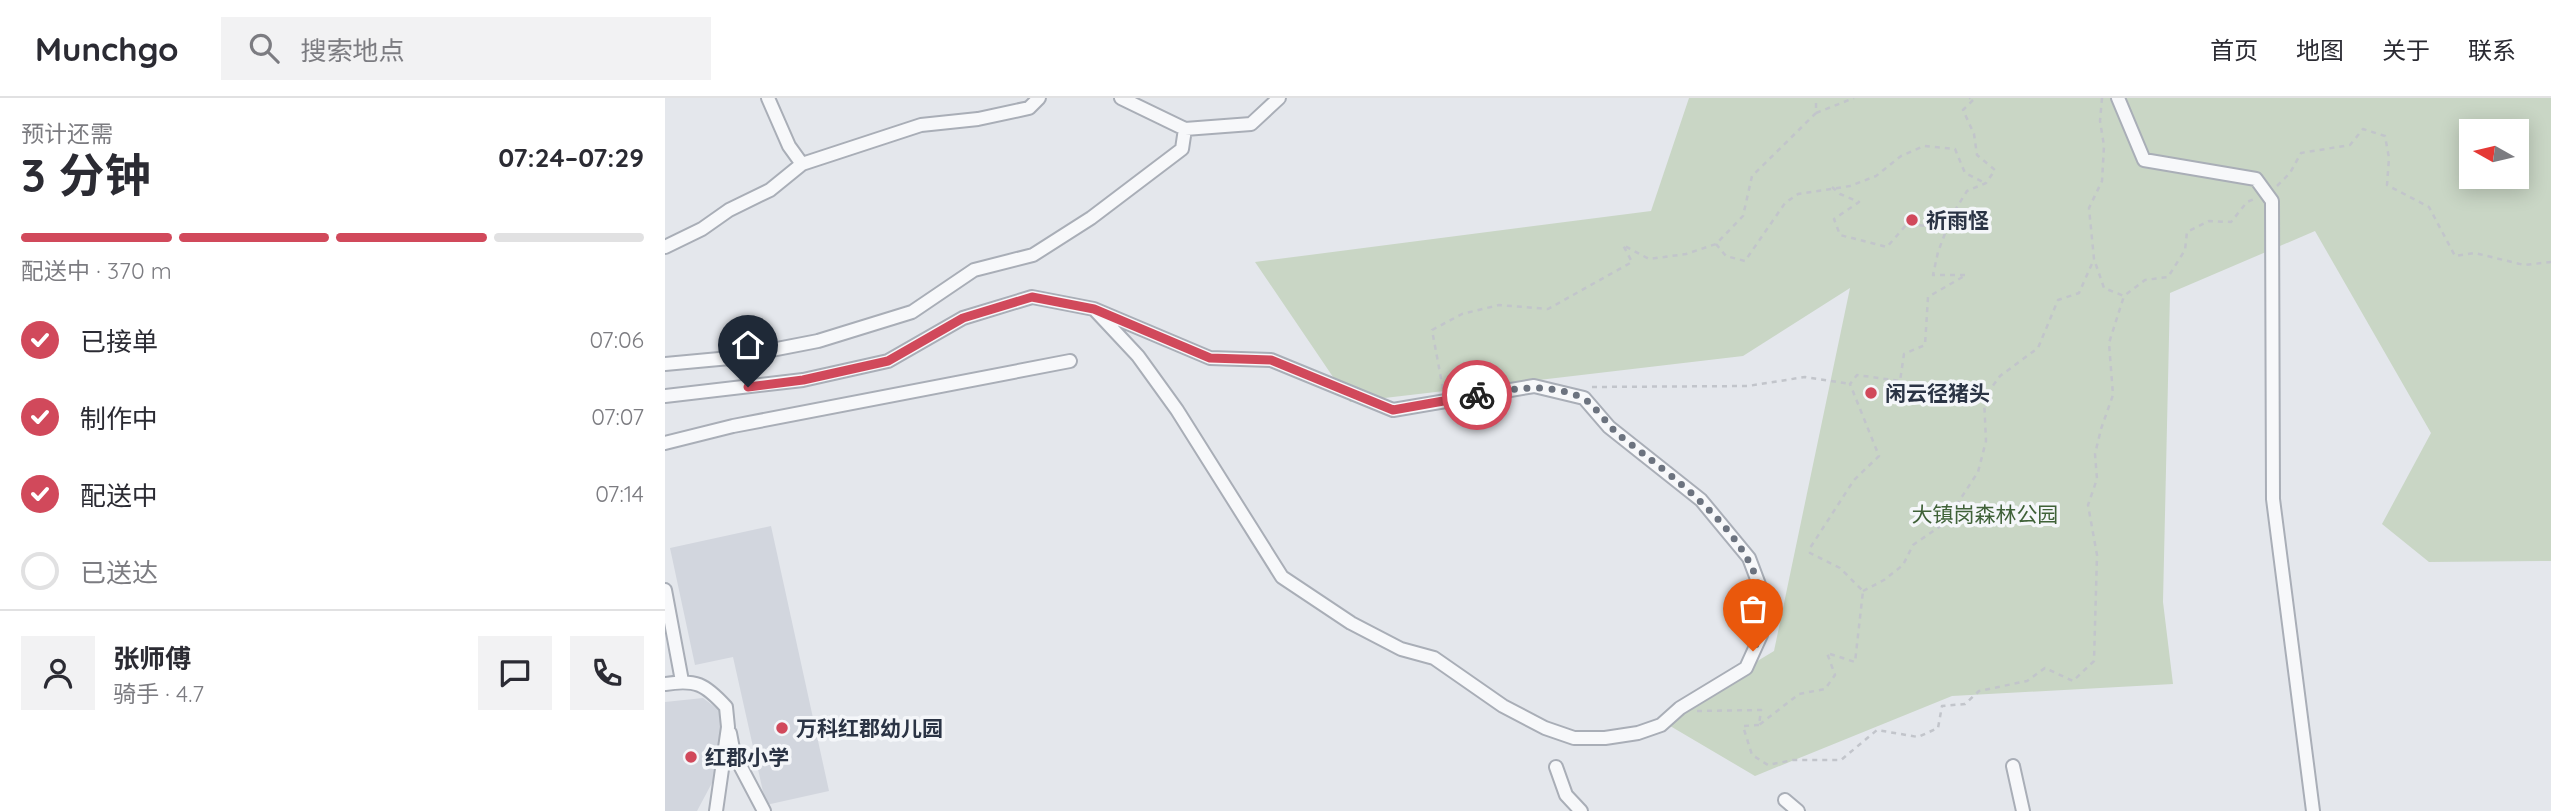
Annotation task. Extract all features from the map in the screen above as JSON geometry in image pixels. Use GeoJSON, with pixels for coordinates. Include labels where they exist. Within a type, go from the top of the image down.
{"type":"FeatureCollection","features":[{"type":"Feature","properties":{"kind":"street"},"geometry":{"type":"LineString","coordinates":[[768,98],[789,146],[802,164]]}},
{"type":"Feature","properties":{"kind":"street"},"geometry":{"type":"LineString","coordinates":[[665,247],[770,190],[802,164],[921,125],[978,119],[1029,108],[1039,98]]}},
{"type":"Feature","properties":{"kind":"street"},"geometry":{"type":"LineString","coordinates":[[1121,98],[1185,130],[1251,124],[1279,98]]}},
{"type":"Feature","properties":{"kind":"street"},"geometry":{"type":"LineString","coordinates":[[2118,98],[2144,160],[2256,180],[2272,201],[2273,499],[2313,811]]}},
{"type":"Feature","properties":{"kind":"street"},"geometry":{"type":"LineString","coordinates":[[665,364],[730,358],[818,341],[912,312],[974,270],[1033,254],[1091,218],[1182,149],[1185,130]]}},
{"type":"Feature","properties":{"kind":"street"},"geometry":{"type":"LineString","coordinates":[[665,396],[803,380],[888,361],[963,318],[1032,297],[1094,309],[1210,358],[1271,360],[1393,410],[1534,386],[1584,398],[1609,427],[1701,500],[1749,558],[1763,595],[1761,635],[1746,668],[1680,708],[1661,725],[1639,733],[1605,738],[1574,738],[1545,728],[1503,706],[1434,658],[1401,649],[1351,623],[1282,577],[1177,410],[1138,356],[1094,309]]}},
{"type":"Feature","properties":{"kind":"street"},"geometry":{"type":"LineString","coordinates":[[665,443],[733,426],[1070,361]]}},
{"type":"Feature","properties":{"kind":"street"},"geometry":{"type":"LineString","coordinates":[[665,590],[683,681]]}},
{"type":"Feature","properties":{"kind":"street"},"geometry":{"type":"LineString","coordinates":[[665,684],[683,681],[700,684],[726,707],[728,727],[716,811]]}},
{"type":"Feature","properties":{"kind":"street"},"geometry":{"type":"LineString","coordinates":[[727,716],[734,754],[764,811]]}},
{"type":"Feature","properties":{"kind":"street"},"geometry":{"type":"LineString","coordinates":[[2013,766],[2023,811]]}},
{"type":"Feature","properties":{"kind":"street"},"geometry":{"type":"LineString","coordinates":[[1556,767],[1566,795],[1581,811]]}},
{"type":"Feature","properties":{"kind":"street"},"geometry":{"type":"LineString","coordinates":[[1785,800],[1798,811]]}},
{"type":"Feature","properties":{"kind":"path"},"geometry":{"type":"LineString","coordinates":[[1816,98],[1816,113]]}},
{"type":"Feature","properties":{"kind":"path"},"geometry":{"type":"LineString","coordinates":[[1439,378],[1432,330],[1462,314],[1499,305],[1548,309],[1632,262],[1623,245],[1649,259],[1686,254],[1716,244],[1743,216],[1752,176],[1816,113],[1854,98]]}},
{"type":"Feature","properties":{"kind":"path"},"geometry":{"type":"LineString","coordinates":[[1850,384],[1857,375],[1900,381],[1904,354],[1925,345],[1927,297],[1966,275],[1933,275],[1938,252],[1952,215],[1967,191],[1986,183],[1995,170],[1977,155],[1974,134],[1963,110],[1974,99],[1969,98]]}},
{"type":"Feature","properties":{"kind":"path"},"geometry":{"type":"LineString","coordinates":[[1716,244],[1726,256],[1745,261],[1785,204],[1798,194],[1850,186],[1876,176],[1901,156],[1924,146],[1955,149],[1965,173],[1986,183]]}},
{"type":"Feature","properties":{"kind":"path"},"geometry":{"type":"LineString","coordinates":[[1832,187],[1840,194],[1859,202],[1834,219],[1840,235],[1887,247],[1907,224],[1927,226],[1941,212],[1952,215]]}},
{"type":"Feature","properties":{"kind":"path"},"geometry":{"type":"LineString","coordinates":[[1863,591],[1884,580],[1903,565],[1913,545],[1942,525],[1961,498],[1977,472],[1986,441],[1984,398],[2000,376],[2038,348],[2058,300],[2079,293],[2094,260]]}},
{"type":"Feature","properties":{"kind":"path"},"geometry":{"type":"LineString","coordinates":[[1863,591],[1855,662],[1827,653],[1835,675],[1825,689],[1799,694],[1759,725],[1744,726],[1752,755],[1768,765],[1793,760],[1841,760],[1877,730],[1918,737],[1938,727],[1942,706],[1965,704],[1979,691],[2027,681],[2045,668],[2073,681],[2094,661],[2098,555],[2088,505],[2097,479],[2095,454],[2113,395],[2109,343],[2124,296]]}},
{"type":"Feature","properties":{"kind":"path"},"geometry":{"type":"LineString","coordinates":[[1585,386],[1748,386],[1805,377],[1850,384]]}},
{"type":"Feature","properties":{"kind":"path"},"geometry":{"type":"LineString","coordinates":[[1850,384],[1879,456],[1854,480],[1810,548],[1810,553],[1840,568],[1863,591]]}},
{"type":"Feature","properties":{"kind":"path"},"geometry":{"type":"LineString","coordinates":[[1680,708],[1702,713],[1739,709],[1761,710],[1759,725]]}},
{"type":"Feature","properties":{"kind":"shaded area","name":"万科红郡幼儿园"},"geometry":{"type":"Polygon","coordinates":[[[771,526],[829,791],[766,805],[733,657],[695,665],[670,548],[771,526]]]}},
{"type":"Feature","properties":{"kind":"shaded area","name":"红郡小学"},"geometry":{"type":"Polygon","coordinates":[[[703,698],[719,710],[723,733],[713,781],[697,811],[665,811],[665,702],[703,698]]]}},
{"type":"Feature","properties":{"kind":"green space","name":"大镇岗森林公园"},"geometry":{"type":"Polygon","coordinates":[[[1689,98],[2551,98],[2551,561],[2429,562],[2382,524],[2431,433],[2315,231],[2170,293],[2163,602],[2173,684],[1952,696],[1755,776],[1660,720],[1774,651],[1850,288],[1743,356],[1350,402],[1255,262],[1651,211],[1689,98]]]}},
{"type":"Feature","properties":{"kind":"way so far"},"geometry":{"type":"LineString","coordinates":[[1477,395],[1534,386],[1584,398],[1609,427],[1701,500],[1749,558],[1763,595],[1761,635],[1753,651]]}},
{"type":"Feature","properties":{"kind":"place","name":"祈雨怪"},"geometry":{"type":"Point","coordinates":[1912,220]}},
{"type":"Feature","properties":{"kind":"place","name":"闲云径猪头"},"geometry":{"type":"Point","coordinates":[1871,393]}},
{"type":"Feature","properties":{"kind":"place","name":"万科红郡幼儿园"},"geometry":{"type":"Point","coordinates":[782,728]}},
{"type":"Feature","properties":{"kind":"place","name":"红郡小学"},"geometry":{"type":"Point","coordinates":[691,757]}},
{"type":"Feature","properties":{"kind":"route"},"geometry":{"type":"LineString","coordinates":[[748,387],[803,380],[888,361],[963,318],[1032,297],[1094,309],[1210,358],[1271,360],[1393,410],[1477,395]]}}]}
